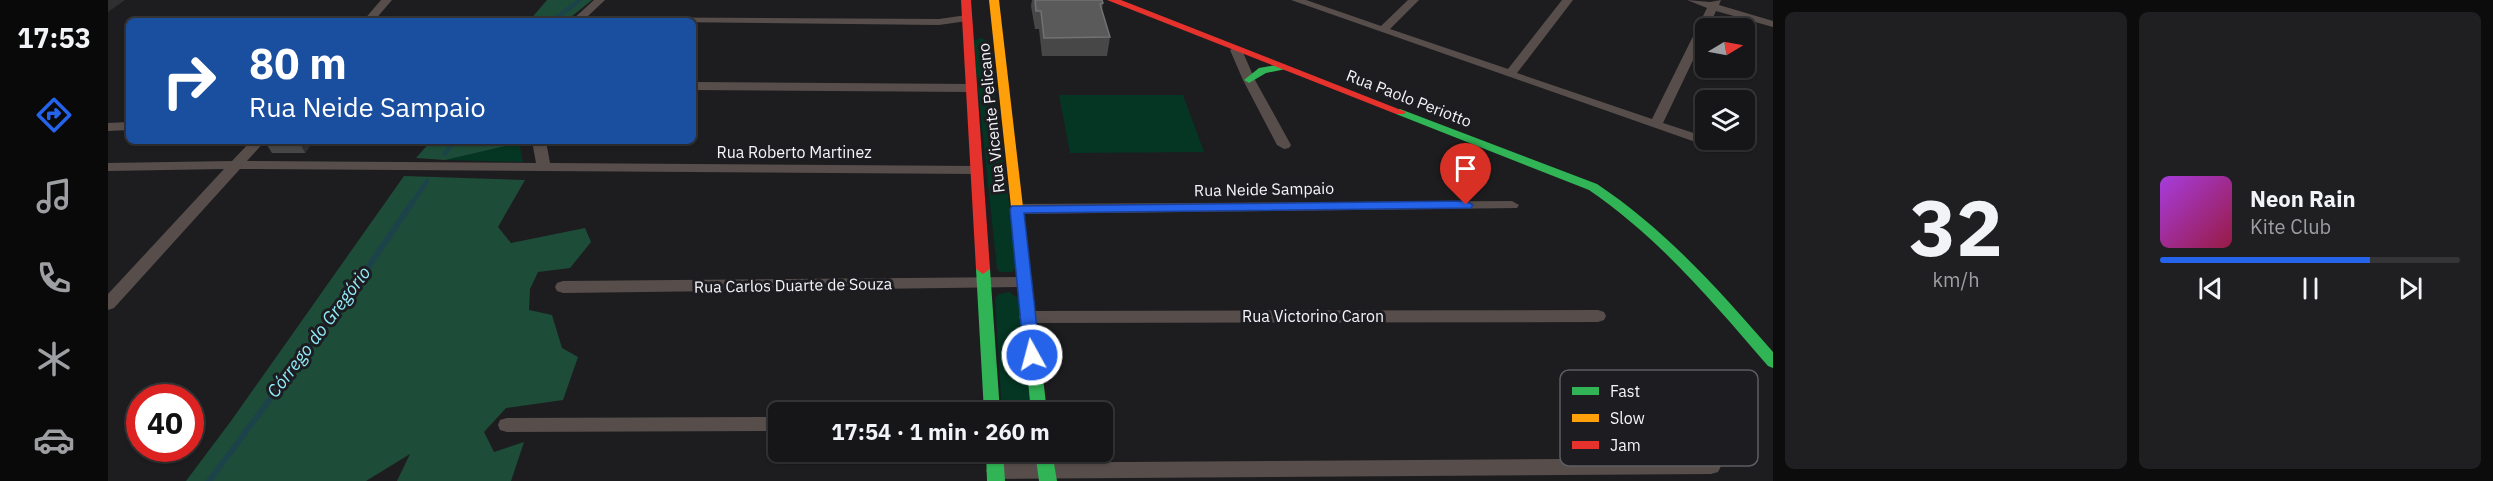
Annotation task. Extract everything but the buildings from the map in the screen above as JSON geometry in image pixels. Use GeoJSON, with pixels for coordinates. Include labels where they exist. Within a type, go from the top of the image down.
{"type":"FeatureCollection","features":[{"type":"Feature","properties":{"kind":"street"},"geometry":{"type":"LineString","coordinates":[[371,18],[387,0]]}},
{"type":"Feature","properties":{"kind":"street"},"geometry":{"type":"LineString","coordinates":[[579,18],[600,0]]}},
{"type":"Feature","properties":{"kind":"street","name":"Rua Vicente Pelicano"},"geometry":{"type":"LineString","coordinates":[[966,0],[982,22],[1017,209],[1038,402]]}},
{"type":"Feature","properties":{"kind":"street","name":"Rua Vicente Pelicano"},"geometry":{"type":"LineString","coordinates":[[991,402],[971,88],[982,22],[994,0]]}},
{"type":"Feature","properties":{"kind":"street","name":"Rua Paolo Periotto"},"geometry":{"type":"LineString","coordinates":[[1112,0],[1593,187],[1638,215],[1663,239],[1773,362]]}},
{"type":"Feature","properties":{"kind":"street"},"geometry":{"type":"LineString","coordinates":[[1296,0],[1695,138]]}},
{"type":"Feature","properties":{"kind":"street"},"geometry":{"type":"LineString","coordinates":[[1383,30],[1414,0]]}},
{"type":"Feature","properties":{"kind":"street"},"geometry":{"type":"LineString","coordinates":[[1510,74],[1568,0]]}},
{"type":"Feature","properties":{"kind":"street"},"geometry":{"type":"LineString","coordinates":[[1692,0],[1714,4],[1771,24]]}},
{"type":"Feature","properties":{"kind":"street"},"geometry":{"type":"LineString","coordinates":[[1656,124],[1714,4]]}},
{"type":"Feature","properties":{"kind":"street"},"geometry":{"type":"LineString","coordinates":[[696,21],[982,22]]}},
{"type":"Feature","properties":{"kind":"street"},"geometry":{"type":"LineString","coordinates":[[1236,50],[1249,80],[1284,145]]}},
{"type":"Feature","properties":{"kind":"street"},"geometry":{"type":"LineString","coordinates":[[1249,80],[1263,70],[1282,67]]}},
{"type":"Feature","properties":{"kind":"street"},"geometry":{"type":"LineString","coordinates":[[696,86],[971,88]]}},
{"type":"Feature","properties":{"kind":"street"},"geometry":{"type":"LineString","coordinates":[[108,126],[126,126]]}},
{"type":"Feature","properties":{"kind":"street"},"geometry":{"type":"LineString","coordinates":[[108,304],[255,144]]}},
{"type":"Feature","properties":{"kind":"street"},"geometry":{"type":"LineString","coordinates":[[540,144],[544,167]]}},
{"type":"Feature","properties":{"kind":"street","name":"Rua Roberto Martinez"},"geometry":{"type":"LineString","coordinates":[[108,167],[237,165],[976,170]]}},
{"type":"Feature","properties":{"kind":"street","name":"Rua Neide Sampaio"},"geometry":{"type":"LineString","coordinates":[[1017,209],[1512,205]]}},
{"type":"Feature","properties":{"kind":"street","name":"Rua Carlos Duarte de Souza"},"geometry":{"type":"LineString","coordinates":[[563,287],[1024,282]]}},
{"type":"Feature","properties":{"kind":"street","name":"Rua Victorino Caron"},"geometry":{"type":"LineString","coordinates":[[1027,317],[1598,316]]}},
{"type":"Feature","properties":{"kind":"street"},"geometry":{"type":"LineString","coordinates":[[507,425],[768,424]]}},
{"type":"Feature","properties":{"kind":"street"},"geometry":{"type":"LineString","coordinates":[[996,476],[1046,467],[1711,466]]}},
{"type":"Feature","properties":{"kind":"green space"},"geometry":{"type":"Polygon","coordinates":[[[547,0],[592,0],[570,18],[532,18],[547,0]]]}},
{"type":"Feature","properties":{"kind":"green space"},"geometry":{"type":"Polygon","coordinates":[[[981,38],[988,41],[1017,264],[1013,272],[1000,272],[997,269],[973,41],[981,38]]]}},
{"type":"Feature","properties":{"kind":"green space"},"geometry":{"type":"Polygon","coordinates":[[[1059,95],[1183,95],[1204,152],[1070,153],[1059,95]]]}},
{"type":"Feature","properties":{"kind":"green space"},"geometry":{"type":"Polygon","coordinates":[[[428,144],[515,144],[445,160],[416,158],[428,144]]]}},
{"type":"Feature","properties":{"kind":"green space"},"geometry":{"type":"Polygon","coordinates":[[[519,144],[523,162],[445,160],[519,144]]]}},
{"type":"Feature","properties":{"kind":"green space"},"geometry":{"type":"Polygon","coordinates":[[[404,176],[525,180],[498,227],[511,243],[585,228],[591,242],[570,268],[538,272],[530,289],[529,310],[552,315],[562,348],[578,357],[563,400],[506,408],[484,432],[494,452],[524,442],[511,481],[397,481],[410,454],[366,481],[186,481],[200,462],[204,462],[204,457],[404,176]]]}},
{"type":"Feature","properties":{"kind":"green space"},"geometry":{"type":"Polygon","coordinates":[[[1009,292],[1020,299],[1030,402],[1001,402],[995,298],[999,294],[1009,292]]]}},
{"type":"Feature","properties":{"kind":"waterway","name":"Córrego do Gregório"},"geometry":{"type":"LineString","coordinates":[[556,18],[580,0]]}},
{"type":"Feature","properties":{"kind":"waterway","name":"Córrego do Gregório"},"geometry":{"type":"LineString","coordinates":[[445,154],[452,144]]}},
{"type":"Feature","properties":{"kind":"waterway","name":"Córrego do Gregório"},"geometry":{"type":"LineString","coordinates":[[411,205],[427,181]]}},
{"type":"Feature","properties":{"kind":"waterway","name":"Córrego do Gregório"},"geometry":{"type":"LineString","coordinates":[[209,481],[362,276],[412,203]]}},
{"type":"Feature","properties":{"kind":"traffic: fast"},"geometry":{"type":"LineString","coordinates":[[1249,80],[1263,70],[1282,67]]}},
{"type":"Feature","properties":{"kind":"traffic: fast"},"geometry":{"type":"LineString","coordinates":[[1400,112],[1593,187],[1644,224],[1667,245],[1711,290],[1773,362]]}},
{"type":"Feature","properties":{"kind":"traffic: fast"},"geometry":{"type":"LineString","coordinates":[[1017,207],[1038,402]]}},
{"type":"Feature","properties":{"kind":"traffic: fast"},"geometry":{"type":"LineString","coordinates":[[983,269],[991,402]]}},
{"type":"Feature","properties":{"kind":"traffic: fast"},"geometry":{"type":"LineString","coordinates":[[995,462],[996,481]]}},
{"type":"Feature","properties":{"kind":"traffic: fast"},"geometry":{"type":"LineString","coordinates":[[1045,462],[1048,481]]}},
{"type":"Feature","properties":{"kind":"traffic: slow"},"geometry":{"type":"LineString","coordinates":[[994,0],[1017,207]]}},
{"type":"Feature","properties":{"kind":"traffic: jam"},"geometry":{"type":"LineString","coordinates":[[966,0],[983,269]]}},
{"type":"Feature","properties":{"kind":"traffic: jam"},"geometry":{"type":"LineString","coordinates":[[1112,0],[1400,112]]}},
{"type":"Feature","properties":{"kind":"route"},"geometry":{"type":"LineString","coordinates":[[1032,355],[1017,209],[1466,205]]}}]}
